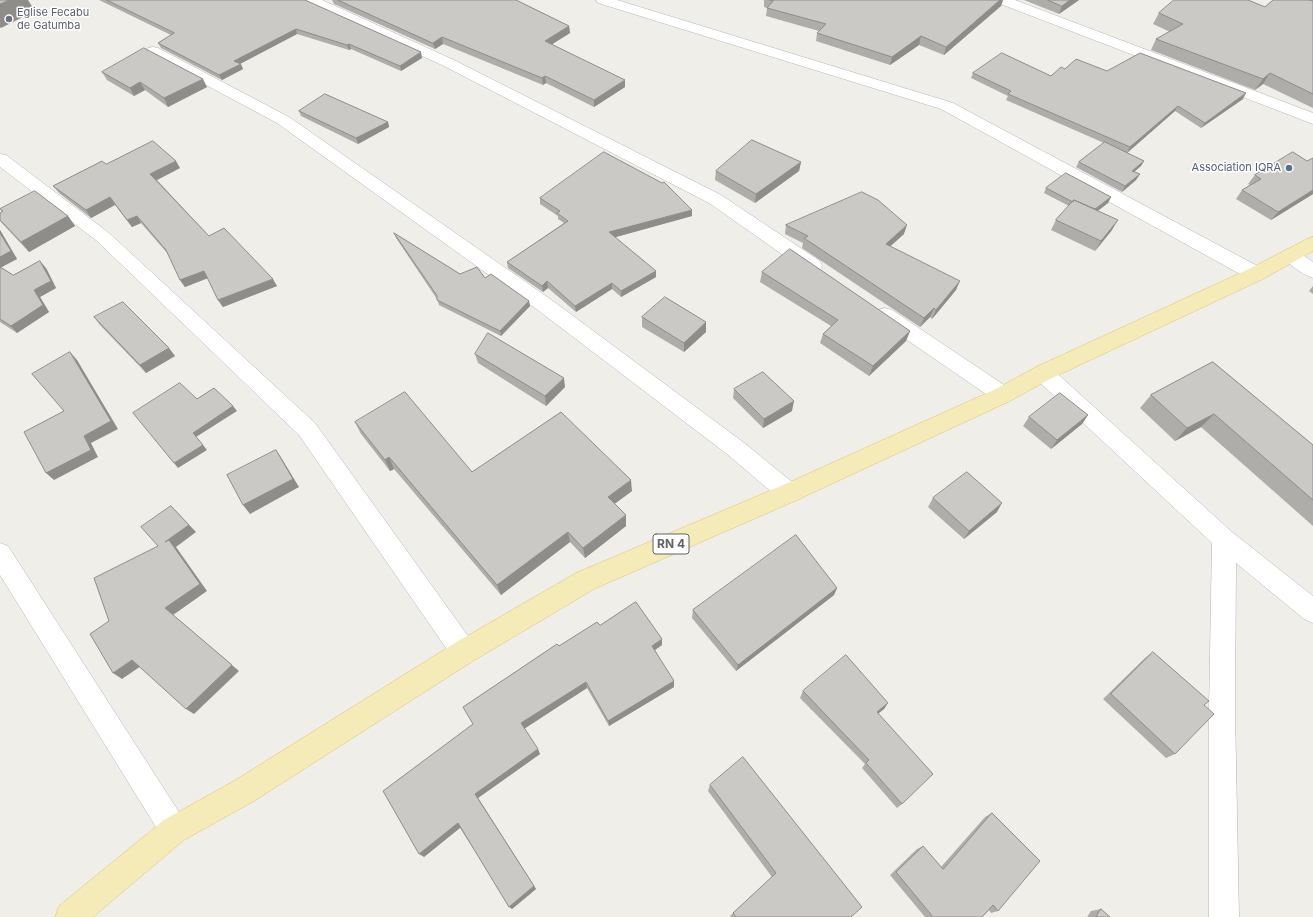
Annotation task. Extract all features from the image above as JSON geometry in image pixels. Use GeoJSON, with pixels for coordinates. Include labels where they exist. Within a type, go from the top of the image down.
{"type":"FeatureCollection","features":[{"type":"Feature","properties":{"kind":"main road","name":"RN 4"},"geometry":{"type":"LineString","coordinates":[[70,917],[174,830],[244,791],[464,652],[586,581],[789,493],[1003,395],[1043,374],[1256,274],[1313,243]]}},
{"type":"Feature","properties":{"kind":"street"},"geometry":{"type":"LineString","coordinates":[[311,0],[449,63],[715,198],[826,274]]}},
{"type":"Feature","properties":{"kind":"street"},"geometry":{"type":"LineString","coordinates":[[603,0],[947,106],[1256,274]]}},
{"type":"Feature","properties":{"kind":"street"},"geometry":{"type":"LineString","coordinates":[[1003,0],[1313,119]]}},
{"type":"Feature","properties":{"kind":"street"},"geometry":{"type":"LineString","coordinates":[[153,50],[283,120],[546,306],[735,448],[789,493]]}},
{"type":"Feature","properties":{"kind":"street"},"geometry":{"type":"LineString","coordinates":[[0,158],[103,237],[307,429],[464,652]]}},
{"type":"Feature","properties":{"kind":"street"},"geometry":{"type":"LineString","coordinates":[[1290,255],[1313,271]]}},
{"type":"Feature","properties":{"kind":"street"},"geometry":{"type":"LineString","coordinates":[[872,306],[1003,395]]}},
{"type":"Feature","properties":{"kind":"street"},"geometry":{"type":"LineString","coordinates":[[1043,374],[1224,540],[1313,611]]}},
{"type":"Feature","properties":{"kind":"street"},"geometry":{"type":"LineString","coordinates":[[1224,540],[1222,711],[1224,917]]}},
{"type":"Feature","properties":{"kind":"street"},"geometry":{"type":"LineString","coordinates":[[0,554],[174,830]]}},
{"type":"Feature","properties":{"kind":"building"},"geometry":{"type":"Polygon","coordinates":[[[0,0],[9,0],[0,4],[0,0]]]}},
{"type":"Feature","properties":{"kind":"building"},"geometry":{"type":"Polygon","coordinates":[[[107,0],[305,0],[421,52],[400,66],[349,44],[347,45],[296,29],[234,61],[241,64],[219,75],[158,43],[174,33],[107,0]]]}},
{"type":"Feature","properties":{"kind":"building"},"geometry":{"type":"Polygon","coordinates":[[[338,0],[516,0],[569,26],[545,41],[625,80],[594,100],[545,76],[542,78],[442,37],[433,43],[338,0]]]}},
{"type":"Feature","properties":{"kind":"building"},"geometry":{"type":"Polygon","coordinates":[[[770,0],[1000,0],[946,47],[921,36],[892,57],[817,33],[826,24],[767,8],[773,1],[770,0]]]}},
{"type":"Feature","properties":{"kind":"building"},"geometry":{"type":"Polygon","coordinates":[[[1048,0],[1070,0],[1062,6],[1048,0]]]}},
{"type":"Feature","properties":{"kind":"building"},"geometry":{"type":"Polygon","coordinates":[[[1174,0],[1248,0],[1265,7],[1273,0],[1313,1],[1313,94],[1270,73],[1263,79],[1156,39],[1183,24],[1159,13],[1174,0]]]}},
{"type":"Feature","properties":{"kind":"building"},"geometry":{"type":"Polygon","coordinates":[[[144,48],[203,79],[164,98],[140,82],[130,88],[102,72],[144,48]]]}},
{"type":"Feature","properties":{"kind":"building"},"geometry":{"type":"Polygon","coordinates":[[[1002,53],[1051,76],[1061,67],[1065,69],[1076,59],[1107,71],[1140,53],[1246,93],[1205,123],[1178,106],[1130,147],[1008,94],[1011,91],[973,73],[1002,53]]]}},
{"type":"Feature","properties":{"kind":"building"},"geometry":{"type":"Polygon","coordinates":[[[325,94],[388,122],[356,138],[299,111],[325,94]]]}},
{"type":"Feature","properties":{"kind":"building"},"geometry":{"type":"Polygon","coordinates":[[[752,140],[801,162],[756,194],[716,171],[752,140]]]}},
{"type":"Feature","properties":{"kind":"building"},"geometry":{"type":"Polygon","coordinates":[[[153,141],[176,161],[150,174],[209,236],[224,228],[273,279],[218,300],[204,271],[180,280],[166,250],[137,216],[127,220],[110,197],[86,210],[53,186],[102,161],[106,164],[153,141]]]}},
{"type":"Feature","properties":{"kind":"building"},"geometry":{"type":"Polygon","coordinates":[[[1105,142],[1144,161],[1132,171],[1140,174],[1125,186],[1079,162],[1105,142]]]}},
{"type":"Feature","properties":{"kind":"building"},"geometry":{"type":"Polygon","coordinates":[[[604,152],[662,183],[664,182],[692,210],[609,232],[656,271],[621,291],[612,283],[575,306],[547,281],[542,286],[507,262],[568,221],[557,213],[560,211],[540,198],[604,152]]]}},
{"type":"Feature","properties":{"kind":"building"},"geometry":{"type":"Polygon","coordinates":[[[1293,152],[1307,161],[1313,158],[1313,190],[1278,212],[1242,190],[1261,179],[1255,175],[1293,152]]]}},
{"type":"Feature","properties":{"kind":"building"},"geometry":{"type":"Polygon","coordinates":[[[1066,173],[1111,197],[1095,209],[1074,200],[1073,202],[1046,188],[1066,173]]]}},
{"type":"Feature","properties":{"kind":"building"},"geometry":{"type":"Polygon","coordinates":[[[35,191],[68,216],[21,242],[0,220],[0,213],[3,211],[0,209],[35,191]]]}},
{"type":"Feature","properties":{"kind":"building"},"geometry":{"type":"Polygon","coordinates":[[[862,192],[878,200],[907,225],[886,244],[960,281],[936,310],[934,308],[924,318],[804,238],[808,236],[786,225],[862,192]]]}},
{"type":"Feature","properties":{"kind":"building"},"geometry":{"type":"Polygon","coordinates":[[[1074,200],[1118,220],[1101,241],[1056,220],[1074,200]]]}},
{"type":"Feature","properties":{"kind":"building"},"geometry":{"type":"Polygon","coordinates":[[[0,233],[11,251],[0,257],[0,233]]]}},
{"type":"Feature","properties":{"kind":"building"},"geometry":{"type":"Polygon","coordinates":[[[394,233],[460,274],[477,267],[485,278],[491,274],[529,301],[500,331],[437,300],[437,296],[394,233]]]}},
{"type":"Feature","properties":{"kind":"building"},"geometry":{"type":"Polygon","coordinates":[[[790,249],[910,331],[873,366],[823,334],[838,320],[762,272],[790,249]]]}},
{"type":"Feature","properties":{"kind":"building"},"geometry":{"type":"Polygon","coordinates":[[[40,261],[51,281],[34,290],[43,305],[11,326],[0,319],[0,267],[13,275],[40,261]]]}},
{"type":"Feature","properties":{"kind":"building"},"geometry":{"type":"Polygon","coordinates":[[[665,297],[706,322],[684,343],[642,317],[665,297]]]}},
{"type":"Feature","properties":{"kind":"building"},"geometry":{"type":"Polygon","coordinates":[[[123,302],[169,348],[140,365],[94,317],[123,302]]]}},
{"type":"Feature","properties":{"kind":"building"},"geometry":{"type":"Polygon","coordinates":[[[488,333],[564,378],[545,396],[475,354],[488,333]]]}},
{"type":"Feature","properties":{"kind":"building"},"geometry":{"type":"Polygon","coordinates":[[[70,352],[111,421],[84,436],[91,450],[46,473],[24,432],[64,411],[32,374],[70,352]]]}},
{"type":"Feature","properties":{"kind":"building"},"geometry":{"type":"Polygon","coordinates":[[[1213,362],[1313,445],[1313,500],[1214,414],[1187,428],[1151,395],[1213,362]]]}},
{"type":"Feature","properties":{"kind":"building"},"geometry":{"type":"Polygon","coordinates":[[[763,372],[794,401],[764,419],[734,389],[763,372]]]}},
{"type":"Feature","properties":{"kind":"building"},"geometry":{"type":"Polygon","coordinates":[[[180,383],[197,399],[214,388],[233,406],[193,433],[203,445],[174,463],[133,413],[180,383]]]}},
{"type":"Feature","properties":{"kind":"building"},"geometry":{"type":"Polygon","coordinates":[[[405,392],[472,472],[561,412],[631,480],[608,497],[626,515],[583,548],[568,532],[497,585],[389,457],[385,460],[355,422],[405,392]]]}},
{"type":"Feature","properties":{"kind":"building"},"geometry":{"type":"Polygon","coordinates":[[[1060,393],[1088,415],[1057,440],[1029,417],[1060,393]]]}},
{"type":"Feature","properties":{"kind":"building"},"geometry":{"type":"Polygon","coordinates":[[[276,450],[293,479],[243,505],[227,475],[276,450]]]}},
{"type":"Feature","properties":{"kind":"building"},"geometry":{"type":"Polygon","coordinates":[[[967,472],[1002,503],[969,531],[933,498],[967,472]]]}},
{"type":"Feature","properties":{"kind":"building"},"geometry":{"type":"Polygon","coordinates":[[[171,506],[189,525],[165,542],[169,540],[200,584],[165,608],[232,665],[186,709],[132,660],[113,673],[90,634],[109,621],[94,578],[158,546],[141,527],[171,506]]]}},
{"type":"Feature","properties":{"kind":"building"},"geometry":{"type":"Polygon","coordinates":[[[796,535],[837,588],[738,665],[693,610],[796,535]]]}},
{"type":"Feature","properties":{"kind":"building"},"geometry":{"type":"Polygon","coordinates":[[[636,602],[662,639],[652,646],[674,681],[608,721],[586,682],[521,723],[538,749],[475,794],[534,886],[509,907],[458,823],[419,854],[383,791],[473,724],[463,707],[557,644],[559,646],[597,622],[600,625],[636,602]]]}},
{"type":"Feature","properties":{"kind":"building"},"geometry":{"type":"Polygon","coordinates":[[[1153,652],[1209,701],[1204,705],[1214,714],[1175,754],[1111,694],[1153,652]]]}},
{"type":"Feature","properties":{"kind":"building"},"geometry":{"type":"Polygon","coordinates":[[[846,655],[888,703],[877,712],[933,774],[902,804],[866,763],[869,760],[803,691],[846,655]]]}},
{"type":"Feature","properties":{"kind":"building"},"geometry":{"type":"Polygon","coordinates":[[[743,757],[862,907],[851,917],[736,917],[733,913],[776,873],[710,785],[743,757]]]}},
{"type":"Feature","properties":{"kind":"building"},"geometry":{"type":"Polygon","coordinates":[[[992,813],[1040,861],[998,911],[993,905],[982,917],[933,917],[896,872],[923,846],[943,869],[992,813]]]}},
{"type":"Feature","properties":{"kind":"building"},"geometry":{"type":"Polygon","coordinates":[[[1101,909],[1110,917],[1096,917],[1101,909]]]}},
{"type":"Feature","properties":{"kind":"place","name":"Eglise Fecabu de Gatumba"},"geometry":{"type":"Point","coordinates":[9,19]}},
{"type":"Feature","properties":{"kind":"place","name":"Association IQRA"},"geometry":{"type":"Point","coordinates":[1289,168]}}]}
